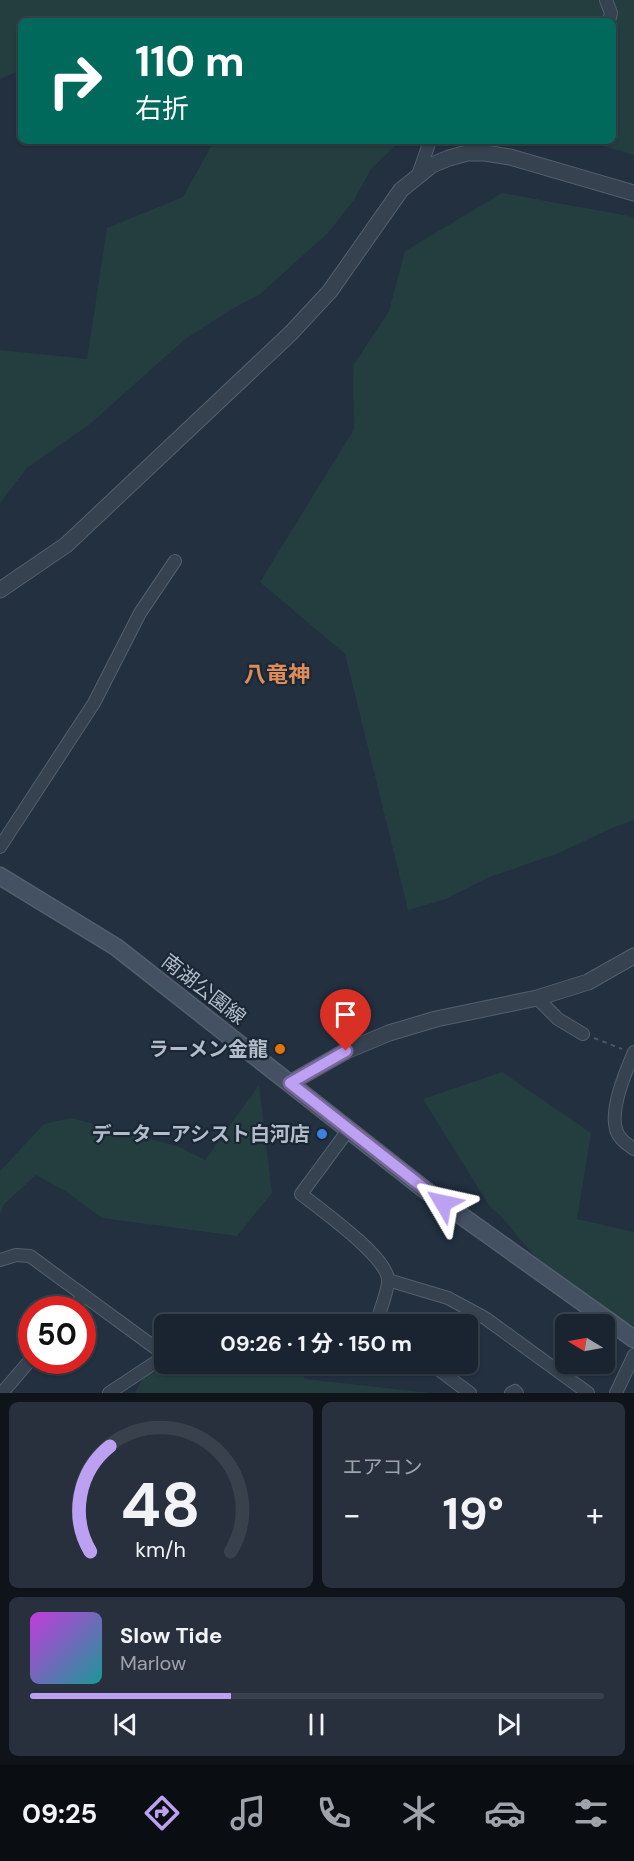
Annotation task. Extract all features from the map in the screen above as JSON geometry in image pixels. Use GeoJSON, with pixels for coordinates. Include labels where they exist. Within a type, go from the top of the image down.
{"type":"FeatureCollection","features":[{"type":"Feature","properties":{"kind":"main road","name":"南湖公園線"},"geometry":{"type":"LineString","coordinates":[[0,876],[116,947],[424,1190],[634,1339]]}},
{"type":"Feature","properties":{"kind":"street"},"geometry":{"type":"LineString","coordinates":[[606,0],[611,13],[610,18]]}},
{"type":"Feature","properties":{"kind":"street"},"geometry":{"type":"LineString","coordinates":[[418,175],[429,144]]}},
{"type":"Feature","properties":{"kind":"street"},"geometry":{"type":"LineString","coordinates":[[0,590],[66,545],[291,333],[330,291],[400,190],[432,165],[467,153],[485,153],[510,157],[634,193]]}},
{"type":"Feature","properties":{"kind":"street"},"geometry":{"type":"LineString","coordinates":[[0,847],[94,703],[140,613],[175,561]]}},
{"type":"Feature","properties":{"kind":"street"},"geometry":{"type":"LineString","coordinates":[[290,1083],[346,1051],[389,1033],[436,1019],[537,998],[588,982],[634,956]]}},
{"type":"Feature","properties":{"kind":"street"},"geometry":{"type":"LineString","coordinates":[[537,998],[558,1019],[583,1034]]}},
{"type":"Feature","properties":{"kind":"street"},"geometry":{"type":"LineString","coordinates":[[634,1052],[616,1107],[615,1127],[625,1143],[634,1149]]}},
{"type":"Feature","properties":{"kind":"street"},"geometry":{"type":"LineString","coordinates":[[349,1129],[301,1194],[375,1255],[384,1268],[388,1280],[379,1314]]}},
{"type":"Feature","properties":{"kind":"street"},"geometry":{"type":"LineString","coordinates":[[0,1260],[16,1255],[30,1256],[82,1296]]}},
{"type":"Feature","properties":{"kind":"street"},"geometry":{"type":"LineString","coordinates":[[388,1280],[448,1298],[485,1317],[588,1393]]}},
{"type":"Feature","properties":{"kind":"street"},"geometry":{"type":"LineString","coordinates":[[96,1306],[154,1348]]}},
{"type":"Feature","properties":{"kind":"street"},"geometry":{"type":"LineString","coordinates":[[616,1393],[634,1355]]}},
{"type":"Feature","properties":{"kind":"street"},"geometry":{"type":"LineString","coordinates":[[109,1393],[154,1363]]}},
{"type":"Feature","properties":{"kind":"street"},"geometry":{"type":"LineString","coordinates":[[2,1393],[18,1374]]}},
{"type":"Feature","properties":{"kind":"street"},"geometry":{"type":"LineString","coordinates":[[444,1374],[470,1393]]}},
{"type":"Feature","properties":{"kind":"street"},"geometry":{"type":"LineString","coordinates":[[511,1393],[515,1391],[517,1393]]}},
{"type":"Feature","properties":{"kind":"path"},"geometry":{"type":"LineString","coordinates":[[583,1034],[634,1052]]}},
{"type":"Feature","properties":{"kind":"green space"},"geometry":{"type":"Polygon","coordinates":[[[0,0],[634,0],[634,155],[596,144],[616,144],[616,18],[157,18],[154,16],[149,18],[18,18],[18,71],[0,79],[0,0]]]}},
{"type":"Feature","properties":{"kind":"green space"},"geometry":{"type":"Polygon","coordinates":[[[212,144],[397,144],[371,169],[354,200],[328,233],[259,295],[232,309],[184,340],[90,424],[27,468],[0,503],[0,350],[87,359],[107,228],[183,197],[212,144]]]}},
{"type":"Feature","properties":{"kind":"green space"},"geometry":{"type":"Polygon","coordinates":[[[502,193],[634,217],[634,820],[559,853],[487,878],[446,899],[408,910],[345,654],[260,582],[354,429],[353,366],[389,311],[405,251],[502,193]]]}},
{"type":"Feature","properties":{"kind":"green space"},"geometry":{"type":"Polygon","coordinates":[[[502,1072],[591,1133],[577,1219],[634,1232],[634,1325],[615,1318],[615,1314],[596,1311],[563,1290],[500,1215],[490,1207],[423,1099],[502,1072]]]}},
{"type":"Feature","properties":{"kind":"green space"},"geometry":{"type":"Polygon","coordinates":[[[259,1085],[272,1193],[237,1236],[102,1218],[67,1192],[36,1175],[4,1204],[0,1214],[0,1171],[44,1124],[71,1118],[180,1147],[205,1160],[259,1085]]]}},
{"type":"Feature","properties":{"kind":"green space"},"geometry":{"type":"Polygon","coordinates":[[[154,1373],[303,1374],[305,1379],[430,1393],[135,1393],[143,1378],[154,1373]]]}},
{"type":"Feature","properties":{"kind":"place","name":"ラーメン金龍"},"geometry":{"type":"Point","coordinates":[280,1049]}},
{"type":"Feature","properties":{"kind":"place","name":"データーアシスト白河店"},"geometry":{"type":"Point","coordinates":[322,1134]}},
{"type":"Feature","properties":{"kind":"district","name":"八竜神"},"geometry":{"type":"Point","coordinates":[277,674]}},
{"type":"Feature","properties":{"kind":"route"},"geometry":{"type":"LineString","coordinates":[[346,1051],[290,1083],[443,1203]]}}]}
